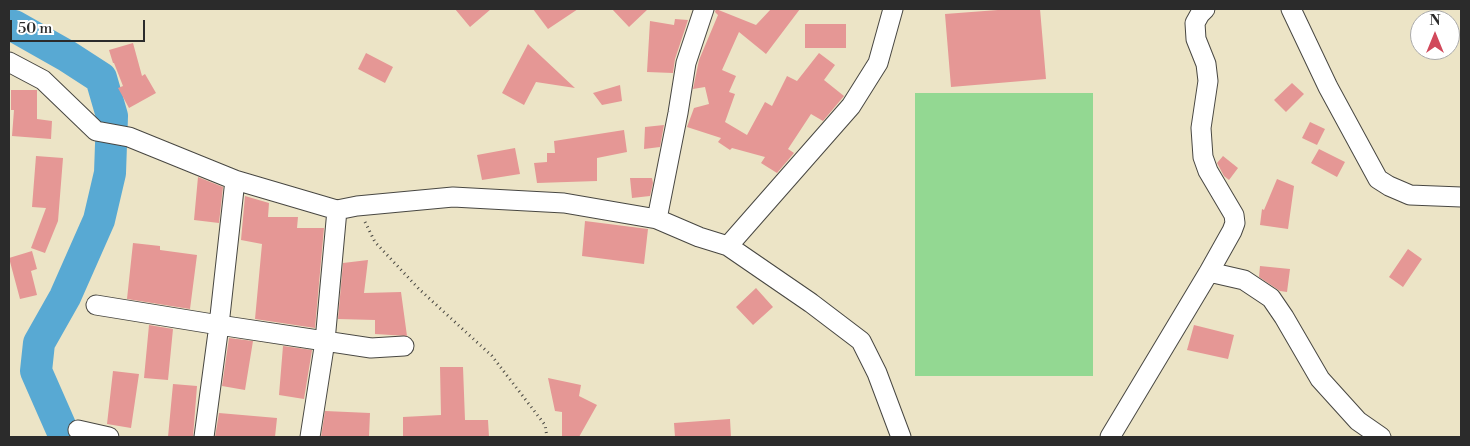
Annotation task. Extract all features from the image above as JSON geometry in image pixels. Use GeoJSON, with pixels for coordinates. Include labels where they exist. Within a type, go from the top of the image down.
{"type":"FeatureCollection","features":[{"type":"Feature","properties":{"kind":"street"},"geometry":{"type":"LineString","coordinates":[[657,219],[686,63],[704,9]]}},
{"type":"Feature","properties":{"kind":"street"},"geometry":{"type":"LineString","coordinates":[[728,246],[851,106],[878,63],[893,9]]}},
{"type":"Feature","properties":{"kind":"street"},"geometry":{"type":"LineString","coordinates":[[1110,437],[1209,272],[1235,223],[1234,216],[1208,171],[1203,157],[1201,128],[1208,81],[1206,64],[1196,39],[1195,23],[1205,9]]}},
{"type":"Feature","properties":{"kind":"street"},"geometry":{"type":"LineString","coordinates":[[1291,9],[1328,86],[1378,179],[1389,186],[1410,194],[1461,197]]}},
{"type":"Feature","properties":{"kind":"street"},"geometry":{"type":"LineString","coordinates":[[9,62],[43,80],[96,131],[129,137],[235,180],[337,210],[357,206],[454,197],[564,203],[657,219],[699,237],[728,246],[810,302],[862,341],[901,437]]}},
{"type":"Feature","properties":{"kind":"street"},"geometry":{"type":"LineString","coordinates":[[204,437],[235,180]]}},
{"type":"Feature","properties":{"kind":"street"},"geometry":{"type":"LineString","coordinates":[[310,437],[325,341],[337,210]]}},
{"type":"Feature","properties":{"kind":"street"},"geometry":{"type":"LineString","coordinates":[[1209,272],[1244,280],[1271,298],[1320,378],[1358,421],[1381,437]]}},
{"type":"Feature","properties":{"kind":"street"},"geometry":{"type":"LineString","coordinates":[[96,305],[370,348],[404,346]]}},
{"type":"Feature","properties":{"kind":"street"},"geometry":{"type":"LineString","coordinates":[[78,430],[109,437]]}},
{"type":"Feature","properties":{"kind":"path"},"geometry":{"type":"LineString","coordinates":[[357,206],[375,242],[419,289],[492,356],[545,425],[547,437]]}},
{"type":"Feature","properties":{"kind":"green space"},"geometry":{"type":"Polygon","coordinates":[[[915,93],[1093,93],[1093,376],[915,376],[915,93]]]}},
{"type":"Feature","properties":{"kind":"building"},"geometry":{"type":"Polygon","coordinates":[[[455,9],[491,9],[470,27],[455,9]]]}},
{"type":"Feature","properties":{"kind":"building"},"geometry":{"type":"Polygon","coordinates":[[[533,9],[578,9],[548,29],[533,9]]]}},
{"type":"Feature","properties":{"kind":"building"},"geometry":{"type":"Polygon","coordinates":[[[612,9],[648,9],[629,27],[612,9]]]}},
{"type":"Feature","properties":{"kind":"building"},"geometry":{"type":"Polygon","coordinates":[[[716,9],[756,25],[771,9],[800,9],[766,54],[739,32],[722,70],[736,76],[729,92],[735,94],[725,122],[747,135],[765,102],[772,106],[787,76],[797,81],[819,53],[835,65],[824,80],[844,96],[823,121],[811,114],[788,149],[794,153],[777,173],[761,163],[765,157],[732,148],[730,150],[718,142],[721,138],[687,127],[694,108],[709,104],[705,87],[693,89],[699,60],[718,15],[715,12],[716,9]]]}},
{"type":"Feature","properties":{"kind":"building"},"geometry":{"type":"Polygon","coordinates":[[[1011,9],[1040,9],[1046,79],[951,87],[945,14],[1011,9]]]}},
{"type":"Feature","properties":{"kind":"building"},"geometry":{"type":"Polygon","coordinates":[[[675,19],[688,20],[675,59],[673,73],[647,72],[650,21],[674,25],[675,19]]]}},
{"type":"Feature","properties":{"kind":"building"},"geometry":{"type":"Polygon","coordinates":[[[805,24],[846,24],[846,48],[805,48],[805,24]]]}},
{"type":"Feature","properties":{"kind":"building"},"geometry":{"type":"Polygon","coordinates":[[[133,43],[142,76],[145,74],[156,93],[129,108],[118,88],[123,86],[109,50],[133,43]]]}},
{"type":"Feature","properties":{"kind":"building"},"geometry":{"type":"Polygon","coordinates":[[[528,44],[575,88],[536,82],[524,105],[502,93],[528,44]]]}},
{"type":"Feature","properties":{"kind":"building"},"geometry":{"type":"Polygon","coordinates":[[[366,53],[393,67],[385,83],[358,69],[366,53]]]}},
{"type":"Feature","properties":{"kind":"building"},"geometry":{"type":"Polygon","coordinates":[[[1292,83],[1304,94],[1286,112],[1274,100],[1292,83]]]}},
{"type":"Feature","properties":{"kind":"building"},"geometry":{"type":"Polygon","coordinates":[[[620,85],[622,101],[602,105],[593,93],[620,85]]]}},
{"type":"Feature","properties":{"kind":"building"},"geometry":{"type":"Polygon","coordinates":[[[11,90],[37,90],[37,119],[52,121],[51,139],[12,136],[14,110],[11,110],[11,90]]]}},
{"type":"Feature","properties":{"kind":"building"},"geometry":{"type":"Polygon","coordinates":[[[1310,122],[1325,129],[1317,145],[1302,138],[1310,122]]]}},
{"type":"Feature","properties":{"kind":"building"},"geometry":{"type":"Polygon","coordinates":[[[664,125],[660,147],[644,149],[645,127],[664,125]]]}},
{"type":"Feature","properties":{"kind":"building"},"geometry":{"type":"Polygon","coordinates":[[[624,130],[627,152],[597,158],[597,181],[537,183],[534,163],[547,162],[547,153],[555,153],[554,141],[624,130]]]}},
{"type":"Feature","properties":{"kind":"building"},"geometry":{"type":"Polygon","coordinates":[[[515,148],[520,174],[482,180],[477,155],[515,148]]]}},
{"type":"Feature","properties":{"kind":"building"},"geometry":{"type":"Polygon","coordinates":[[[1319,149],[1345,162],[1337,177],[1311,163],[1319,149]]]}},
{"type":"Feature","properties":{"kind":"building"},"geometry":{"type":"Polygon","coordinates":[[[36,156],[63,158],[58,221],[45,253],[31,248],[46,208],[32,207],[36,156]]]}},
{"type":"Feature","properties":{"kind":"building"},"geometry":{"type":"Polygon","coordinates":[[[1223,156],[1238,168],[1229,180],[1224,176],[1217,163],[1223,156]]]}},
{"type":"Feature","properties":{"kind":"building"},"geometry":{"type":"Polygon","coordinates":[[[198,177],[223,187],[219,223],[194,220],[198,177]]]}},
{"type":"Feature","properties":{"kind":"building"},"geometry":{"type":"Polygon","coordinates":[[[630,178],[652,178],[653,183],[650,196],[632,198],[630,178]]]}},
{"type":"Feature","properties":{"kind":"building"},"geometry":{"type":"Polygon","coordinates":[[[1277,179],[1294,186],[1288,229],[1260,225],[1262,209],[1264,210],[1277,179]]]}},
{"type":"Feature","properties":{"kind":"building"},"geometry":{"type":"Polygon","coordinates":[[[245,196],[269,203],[268,217],[298,217],[297,228],[324,228],[315,328],[255,319],[262,244],[241,240],[245,196]]]}},
{"type":"Feature","properties":{"kind":"building"},"geometry":{"type":"Polygon","coordinates":[[[585,221],[648,229],[644,264],[582,256],[585,221]]]}},
{"type":"Feature","properties":{"kind":"building"},"geometry":{"type":"Polygon","coordinates":[[[133,243],[160,246],[160,250],[197,255],[190,309],[127,299],[133,243]]]}},
{"type":"Feature","properties":{"kind":"building"},"geometry":{"type":"Polygon","coordinates":[[[1408,249],[1422,259],[1403,287],[1389,277],[1408,249]]]}},
{"type":"Feature","properties":{"kind":"building"},"geometry":{"type":"Polygon","coordinates":[[[32,251],[37,269],[31,271],[37,295],[20,299],[9,258],[32,251]]]}},
{"type":"Feature","properties":{"kind":"building"},"geometry":{"type":"Polygon","coordinates":[[[368,260],[364,293],[401,292],[407,336],[375,334],[375,320],[338,319],[343,263],[368,260]]]}},
{"type":"Feature","properties":{"kind":"building"},"geometry":{"type":"Polygon","coordinates":[[[1260,266],[1290,269],[1287,292],[1280,291],[1259,277],[1260,266]]]}},
{"type":"Feature","properties":{"kind":"building"},"geometry":{"type":"Polygon","coordinates":[[[756,288],[773,307],[753,325],[736,307],[756,288]]]}},
{"type":"Feature","properties":{"kind":"building"},"geometry":{"type":"Polygon","coordinates":[[[149,325],[173,329],[168,380],[144,378],[149,325]]]}},
{"type":"Feature","properties":{"kind":"building"},"geometry":{"type":"Polygon","coordinates":[[[1194,325],[1234,335],[1228,359],[1187,350],[1194,325]]]}},
{"type":"Feature","properties":{"kind":"building"},"geometry":{"type":"Polygon","coordinates":[[[229,338],[253,341],[245,390],[222,386],[229,338]]]}},
{"type":"Feature","properties":{"kind":"building"},"geometry":{"type":"Polygon","coordinates":[[[283,346],[312,350],[304,399],[279,395],[283,346]]]}},
{"type":"Feature","properties":{"kind":"building"},"geometry":{"type":"Polygon","coordinates":[[[440,367],[463,367],[465,420],[488,420],[489,437],[403,437],[403,417],[441,415],[440,367]]]}},
{"type":"Feature","properties":{"kind":"building"},"geometry":{"type":"Polygon","coordinates":[[[113,371],[139,374],[131,428],[107,424],[113,371]]]}},
{"type":"Feature","properties":{"kind":"building"},"geometry":{"type":"Polygon","coordinates":[[[548,378],[581,385],[579,396],[597,405],[579,437],[562,437],[562,412],[555,411],[548,378]]]}},
{"type":"Feature","properties":{"kind":"building"},"geometry":{"type":"Polygon","coordinates":[[[173,384],[197,386],[193,437],[168,437],[173,384]]]}},
{"type":"Feature","properties":{"kind":"building"},"geometry":{"type":"Polygon","coordinates":[[[325,411],[370,413],[369,437],[321,437],[325,411]]]}},
{"type":"Feature","properties":{"kind":"building"},"geometry":{"type":"Polygon","coordinates":[[[219,413],[277,418],[275,437],[215,437],[219,413]]]}},
{"type":"Feature","properties":{"kind":"building"},"geometry":{"type":"Polygon","coordinates":[[[730,419],[731,437],[675,437],[674,423],[730,419]]]}},
{"type":"Feature","properties":{"kind":"waterway"},"geometry":{"type":"LineString","coordinates":[[9,25],[67,56],[101,78],[112,116],[110,173],[99,220],[65,297],[39,343],[36,371],[65,437]]}}]}
